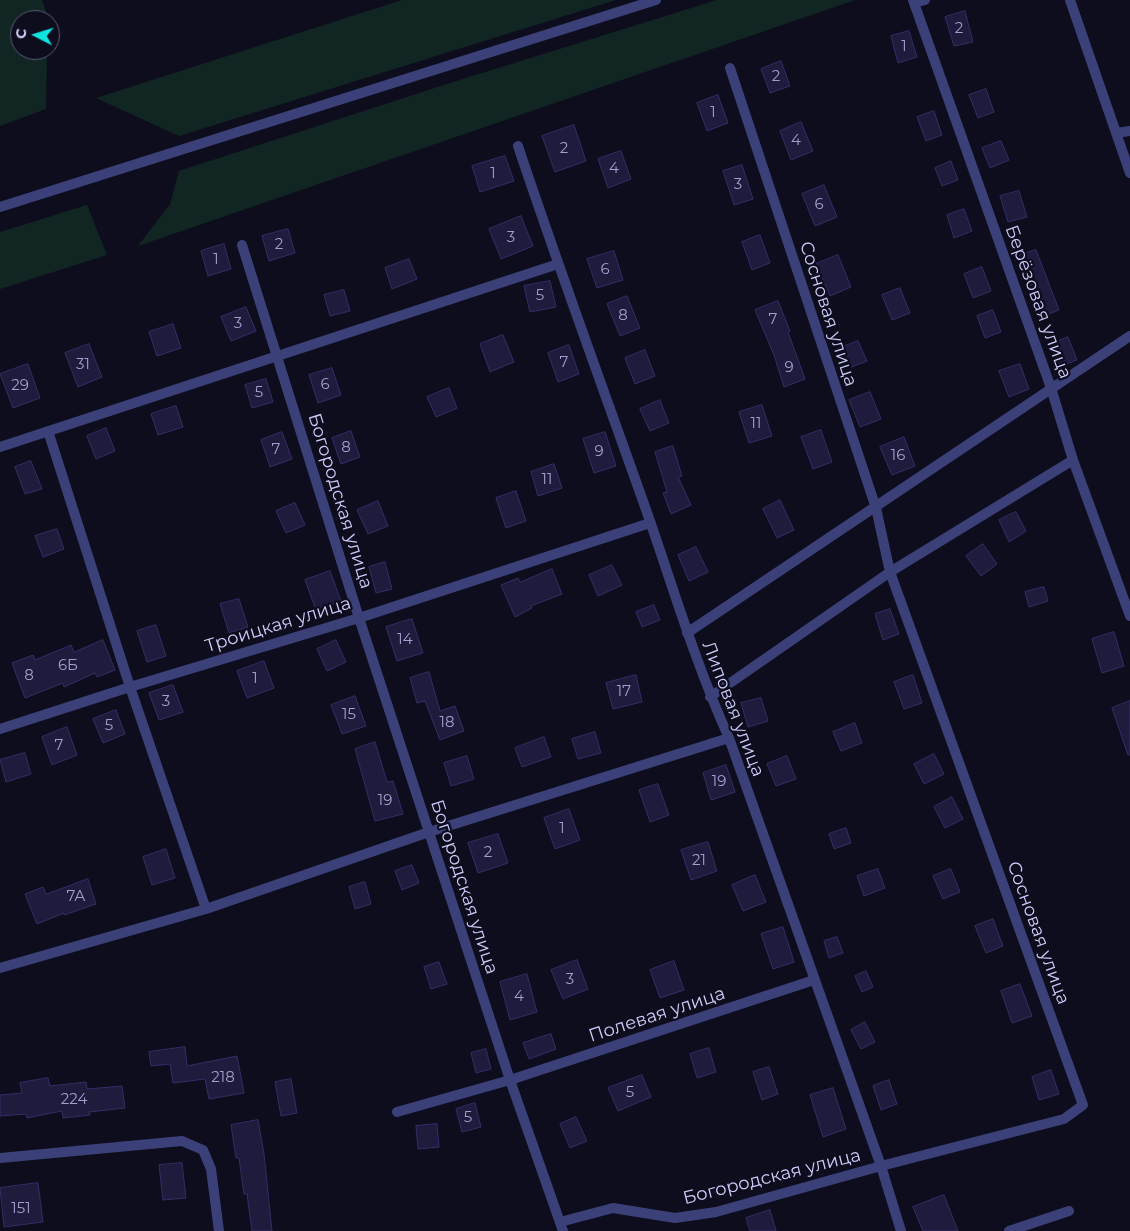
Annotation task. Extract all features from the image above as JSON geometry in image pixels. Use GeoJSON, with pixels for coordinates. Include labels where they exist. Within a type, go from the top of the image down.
{"type":"FeatureCollection","features":[{"type":"Feature","properties":{"kind":"street"},"geometry":{"type":"LineString","coordinates":[[0,207],[656,0]]}},
{"type":"Feature","properties":{"kind":"street"},"geometry":{"type":"LineString","coordinates":[[1070,0],[1130,173]]}},
{"type":"Feature","properties":{"kind":"street","name":"Берёзовая улица"},"geometry":{"type":"LineString","coordinates":[[917,1],[1052,388],[1073,460],[1130,616]]}},
{"type":"Feature","properties":{"kind":"street","name":"Сосновая улица"},"geometry":{"type":"LineString","coordinates":[[730,68],[876,508],[890,572],[1083,1105],[1064,1119],[881,1166]]}},
{"type":"Feature","properties":{"kind":"street"},"geometry":{"type":"LineString","coordinates":[[1116,133],[1130,131]]}},
{"type":"Feature","properties":{"kind":"street","name":"Липовая улица"},"geometry":{"type":"LineString","coordinates":[[518,146],[687,633],[710,697],[729,738],[881,1166],[902,1231]]}},
{"type":"Feature","properties":{"kind":"street","name":"Богородская улица"},"geometry":{"type":"LineString","coordinates":[[242,245],[359,618],[510,1080],[562,1226],[614,1208],[675,1218],[716,1212],[881,1166]]}},
{"type":"Feature","properties":{"kind":"street"},"geometry":{"type":"LineString","coordinates":[[0,447],[558,264]]}},
{"type":"Feature","properties":{"kind":"street"},"geometry":{"type":"LineString","coordinates":[[687,633],[1130,336]]}},
{"type":"Feature","properties":{"kind":"street"},"geometry":{"type":"LineString","coordinates":[[48,431],[130,687],[206,909]]}},
{"type":"Feature","properties":{"kind":"street"},"geometry":{"type":"LineString","coordinates":[[710,697],[890,572],[1073,460]]}},
{"type":"Feature","properties":{"kind":"street","name":"Троицкая улица"},"geometry":{"type":"LineString","coordinates":[[0,729],[130,687],[359,618],[650,523]]}},
{"type":"Feature","properties":{"kind":"street"},"geometry":{"type":"LineString","coordinates":[[0,968],[206,909],[429,832],[729,738]]}},
{"type":"Feature","properties":{"kind":"street","name":"Полевая улица"},"geometry":{"type":"LineString","coordinates":[[397,1112],[510,1080],[814,980]]}},
{"type":"Feature","properties":{"kind":"street"},"geometry":{"type":"LineString","coordinates":[[0,1158],[182,1141],[203,1150],[211,1169],[219,1231]]}},
{"type":"Feature","properties":{"kind":"street"},"geometry":{"type":"LineString","coordinates":[[1009,1231],[1069,1212]]}},
{"type":"Feature","properties":{"kind":"green space"},"geometry":{"type":"Polygon","coordinates":[[[0,0],[42,0],[46,10],[10,10],[10,60],[47,60],[46,109],[0,126],[0,0]]]}},
{"type":"Feature","properties":{"kind":"green space"},"geometry":{"type":"Polygon","coordinates":[[[402,0],[616,0],[179,136],[96,98],[402,0]]]}},
{"type":"Feature","properties":{"kind":"green space"},"geometry":{"type":"Polygon","coordinates":[[[717,0],[855,0],[138,246],[170,204],[179,171],[450,83],[717,0]]]}},
{"type":"Feature","properties":{"kind":"green space"},"geometry":{"type":"Polygon","coordinates":[[[87,205],[107,255],[0,289],[0,232],[87,205]]]}},
{"type":"Feature","properties":{"kind":"building"},"geometry":{"type":"Polygon","coordinates":[[[965,11],[973,42],[954,46],[945,17],[965,11]]]}},
{"type":"Feature","properties":{"kind":"building"},"geometry":{"type":"Polygon","coordinates":[[[909,31],[917,57],[898,63],[891,36],[909,31]]]}},
{"type":"Feature","properties":{"kind":"building"},"geometry":{"type":"Polygon","coordinates":[[[781,61],[790,86],[770,93],[761,69],[781,61]]]}},
{"type":"Feature","properties":{"kind":"building"},"geometry":{"type":"Polygon","coordinates":[[[986,89],[994,112],[978,118],[969,95],[986,89]]]}},
{"type":"Feature","properties":{"kind":"building"},"geometry":{"type":"Polygon","coordinates":[[[718,95],[728,123],[707,131],[697,103],[718,95]]]}},
{"type":"Feature","properties":{"kind":"building"},"geometry":{"type":"Polygon","coordinates":[[[934,111],[942,135],[926,141],[917,117],[934,111]]]}},
{"type":"Feature","properties":{"kind":"building"},"geometry":{"type":"Polygon","coordinates":[[[801,122],[813,151],[791,160],[780,131],[801,122]]]}},
{"type":"Feature","properties":{"kind":"building"},"geometry":{"type":"Polygon","coordinates":[[[574,125],[586,161],[555,172],[542,136],[574,125]]]}},
{"type":"Feature","properties":{"kind":"building"},"geometry":{"type":"Polygon","coordinates":[[[1001,141],[1009,160],[990,168],[982,148],[1001,141]]]}},
{"type":"Feature","properties":{"kind":"building"},"geometry":{"type":"Polygon","coordinates":[[[621,151],[631,179],[608,188],[598,159],[621,151]]]}},
{"type":"Feature","properties":{"kind":"building"},"geometry":{"type":"Polygon","coordinates":[[[505,156],[514,181],[480,192],[472,166],[505,156]]]}},
{"type":"Feature","properties":{"kind":"building"},"geometry":{"type":"Polygon","coordinates":[[[951,161],[958,180],[942,186],[935,168],[951,161]]]}},
{"type":"Feature","properties":{"kind":"building"},"geometry":{"type":"Polygon","coordinates":[[[742,165],[753,199],[734,205],[723,171],[742,165]]]}},
{"type":"Feature","properties":{"kind":"building"},"geometry":{"type":"Polygon","coordinates":[[[824,185],[837,217],[815,226],[802,194],[824,185]]]}},
{"type":"Feature","properties":{"kind":"building"},"geometry":{"type":"Polygon","coordinates":[[[1019,191],[1027,217],[1008,222],[1000,196],[1019,191]]]}},
{"type":"Feature","properties":{"kind":"building"},"geometry":{"type":"Polygon","coordinates":[[[964,209],[972,231],[954,238],[947,215],[964,209]]]}},
{"type":"Feature","properties":{"kind":"building"},"geometry":{"type":"Polygon","coordinates":[[[521,216],[533,246],[501,259],[489,229],[521,216]]]}},
{"type":"Feature","properties":{"kind":"building"},"geometry":{"type":"Polygon","coordinates":[[[288,229],[295,253],[269,261],[262,236],[288,229]]]}},
{"type":"Feature","properties":{"kind":"building"},"geometry":{"type":"Polygon","coordinates":[[[760,235],[770,263],[752,270],[742,242],[760,235]]]}},
{"type":"Feature","properties":{"kind":"building"},"geometry":{"type":"Polygon","coordinates":[[[224,244],[231,269],[208,276],[201,251],[224,244]]]}},
{"type":"Feature","properties":{"kind":"building"},"geometry":{"type":"Polygon","coordinates":[[[1036,250],[1059,310],[1041,317],[1018,256],[1036,250]]]}},
{"type":"Feature","properties":{"kind":"building"},"geometry":{"type":"Polygon","coordinates":[[[614,251],[623,280],[597,288],[587,259],[614,251]]]}},
{"type":"Feature","properties":{"kind":"building"},"geometry":{"type":"Polygon","coordinates":[[[838,255],[851,287],[830,296],[816,264],[838,255]]]}},
{"type":"Feature","properties":{"kind":"building"},"geometry":{"type":"Polygon","coordinates":[[[409,259],[417,279],[392,289],[385,268],[409,259]]]}},
{"type":"Feature","properties":{"kind":"building"},"geometry":{"type":"Polygon","coordinates":[[[982,267],[991,291],[973,298],[964,274],[982,267]]]}},
{"type":"Feature","properties":{"kind":"building"},"geometry":{"type":"Polygon","coordinates":[[[550,281],[556,307],[530,312],[524,286],[550,281]]]}},
{"type":"Feature","properties":{"kind":"building"},"geometry":{"type":"Polygon","coordinates":[[[900,288],[910,313],[892,320],[882,295],[900,288]]]}},
{"type":"Feature","properties":{"kind":"building"},"geometry":{"type":"Polygon","coordinates":[[[344,290],[350,311],[330,316],[324,295],[344,290]]]}},
{"type":"Feature","properties":{"kind":"building"},"geometry":{"type":"Polygon","coordinates":[[[627,296],[640,328],[620,336],[607,304],[627,296]]]}},
{"type":"Feature","properties":{"kind":"building"},"geometry":{"type":"Polygon","coordinates":[[[778,301],[790,331],[788,332],[805,379],[784,387],[774,355],[755,310],[778,301]]]}},
{"type":"Feature","properties":{"kind":"building"},"geometry":{"type":"Polygon","coordinates":[[[246,307],[256,331],[231,341],[221,317],[246,307]]]}},
{"type":"Feature","properties":{"kind":"building"},"geometry":{"type":"Polygon","coordinates":[[[993,310],[1001,332],[985,338],[977,316],[993,310]]]}},
{"type":"Feature","properties":{"kind":"building"},"geometry":{"type":"Polygon","coordinates":[[[173,324],[181,348],[157,356],[149,332],[173,324]]]}},
{"type":"Feature","properties":{"kind":"building"},"geometry":{"type":"Polygon","coordinates":[[[503,335],[514,362],[490,372],[480,344],[503,335]]]}},
{"type":"Feature","properties":{"kind":"building"},"geometry":{"type":"Polygon","coordinates":[[[1068,337],[1077,360],[1058,367],[1049,345],[1068,337]]]}},
{"type":"Feature","properties":{"kind":"building"},"geometry":{"type":"Polygon","coordinates":[[[858,341],[867,361],[851,367],[843,347],[858,341]]]}},
{"type":"Feature","properties":{"kind":"building"},"geometry":{"type":"Polygon","coordinates":[[[89,344],[102,377],[78,387],[65,353],[89,344]]]}},
{"type":"Feature","properties":{"kind":"building"},"geometry":{"type":"Polygon","coordinates":[[[569,345],[579,374],[558,382],[548,353],[569,345]]]}},
{"type":"Feature","properties":{"kind":"building"},"geometry":{"type":"Polygon","coordinates":[[[645,350],[655,376],[635,384],[625,358],[645,350]]]}},
{"type":"Feature","properties":{"kind":"building"},"geometry":{"type":"Polygon","coordinates":[[[28,364],[40,398],[13,408],[0,374],[28,364]]]}},
{"type":"Feature","properties":{"kind":"building"},"geometry":{"type":"Polygon","coordinates":[[[1020,364],[1029,389],[1009,397],[999,371],[1020,364]]]}},
{"type":"Feature","properties":{"kind":"building"},"geometry":{"type":"Polygon","coordinates":[[[332,368],[341,395],[318,403],[309,375],[332,368]]]}},
{"type":"Feature","properties":{"kind":"building"},"geometry":{"type":"Polygon","coordinates":[[[266,379],[273,402],[252,408],[245,385],[266,379]]]}},
{"type":"Feature","properties":{"kind":"building"},"geometry":{"type":"Polygon","coordinates":[[[449,388],[457,408],[436,417],[427,397],[449,388]]]}},
{"type":"Feature","properties":{"kind":"building"},"geometry":{"type":"Polygon","coordinates":[[[870,392],[881,419],[860,427],[849,400],[870,392]]]}},
{"type":"Feature","properties":{"kind":"building"},"geometry":{"type":"Polygon","coordinates":[[[660,400],[669,423],[650,431],[640,409],[660,400]]]}},
{"type":"Feature","properties":{"kind":"building"},"geometry":{"type":"Polygon","coordinates":[[[762,405],[772,436],[749,443],[739,412],[762,405]]]}},
{"type":"Feature","properties":{"kind":"building"},"geometry":{"type":"Polygon","coordinates":[[[176,406],[183,427],[158,435],[151,414],[176,406]]]}},
{"type":"Feature","properties":{"kind":"building"},"geometry":{"type":"Polygon","coordinates":[[[106,428],[115,451],[96,459],[87,436],[106,428]]]}},
{"type":"Feature","properties":{"kind":"building"},"geometry":{"type":"Polygon","coordinates":[[[821,430],[832,462],[813,469],[801,437],[821,430]]]}},
{"type":"Feature","properties":{"kind":"building"},"geometry":{"type":"Polygon","coordinates":[[[351,431],[360,457],[341,464],[332,438],[351,431]]]}},
{"type":"Feature","properties":{"kind":"building"},"geometry":{"type":"Polygon","coordinates":[[[282,432],[292,459],[270,467],[261,440],[282,432]]]}},
{"type":"Feature","properties":{"kind":"building"},"geometry":{"type":"Polygon","coordinates":[[[605,432],[616,466],[594,473],[583,439],[605,432]]]}},
{"type":"Feature","properties":{"kind":"building"},"geometry":{"type":"Polygon","coordinates":[[[904,437],[915,466],[892,475],[880,447],[904,437]]]}},
{"type":"Feature","properties":{"kind":"building"},"geometry":{"type":"Polygon","coordinates":[[[673,446],[682,476],[678,477],[691,505],[671,514],[663,493],[667,492],[655,452],[673,446]]]}},
{"type":"Feature","properties":{"kind":"building"},"geometry":{"type":"Polygon","coordinates":[[[31,461],[42,489],[25,494],[15,467],[31,461]]]}},
{"type":"Feature","properties":{"kind":"building"},"geometry":{"type":"Polygon","coordinates":[[[554,464],[562,488],[538,496],[531,472],[554,464]]]}},
{"type":"Feature","properties":{"kind":"building"},"geometry":{"type":"Polygon","coordinates":[[[516,491],[526,521],[506,528],[496,498],[516,491]]]}},
{"type":"Feature","properties":{"kind":"building"},"geometry":{"type":"Polygon","coordinates":[[[780,500],[794,530],[777,538],[763,509],[780,500]]]}},
{"type":"Feature","properties":{"kind":"building"},"geometry":{"type":"Polygon","coordinates":[[[378,501],[388,526],[368,534],[357,510],[378,501]]]}},
{"type":"Feature","properties":{"kind":"building"},"geometry":{"type":"Polygon","coordinates":[[[295,503],[305,525],[286,533],[276,511],[295,503]]]}},
{"type":"Feature","properties":{"kind":"building"},"geometry":{"type":"Polygon","coordinates":[[[1016,512],[1026,531],[1009,542],[999,520],[1016,512]]]}},
{"type":"Feature","properties":{"kind":"building"},"geometry":{"type":"Polygon","coordinates":[[[57,529],[64,549],[43,557],[35,536],[57,529]]]}},
{"type":"Feature","properties":{"kind":"building"},"geometry":{"type":"Polygon","coordinates":[[[983,544],[997,564],[981,576],[966,556],[983,544]]]}},
{"type":"Feature","properties":{"kind":"building"},"geometry":{"type":"Polygon","coordinates":[[[696,547],[708,572],[689,581],[678,555],[696,547]]]}},
{"type":"Feature","properties":{"kind":"building"},"geometry":{"type":"Polygon","coordinates":[[[385,562],[392,589],[376,593],[369,567],[385,562]]]}},
{"type":"Feature","properties":{"kind":"building"},"geometry":{"type":"Polygon","coordinates":[[[612,565],[622,585],[598,596],[589,575],[612,565]]]}},
{"type":"Feature","properties":{"kind":"building"},"geometry":{"type":"Polygon","coordinates":[[[552,569],[562,594],[531,606],[532,608],[515,617],[501,585],[518,578],[520,582],[552,569]]]}},
{"type":"Feature","properties":{"kind":"building"},"geometry":{"type":"Polygon","coordinates":[[[330,571],[341,601],[316,610],[305,580],[330,571]]]}},
{"type":"Feature","properties":{"kind":"building"},"geometry":{"type":"Polygon","coordinates":[[[1044,587],[1048,601],[1029,607],[1025,592],[1044,587]]]}},
{"type":"Feature","properties":{"kind":"building"},"geometry":{"type":"Polygon","coordinates":[[[239,599],[248,627],[229,633],[220,604],[239,599]]]}},
{"type":"Feature","properties":{"kind":"building"},"geometry":{"type":"Polygon","coordinates":[[[654,605],[660,620],[642,627],[636,612],[654,605]]]}},
{"type":"Feature","properties":{"kind":"building"},"geometry":{"type":"Polygon","coordinates":[[[890,609],[899,634],[883,640],[875,614],[890,609]]]}},
{"type":"Feature","properties":{"kind":"building"},"geometry":{"type":"Polygon","coordinates":[[[412,619],[423,653],[397,661],[386,627],[412,619]]]}},
{"type":"Feature","properties":{"kind":"building"},"geometry":{"type":"Polygon","coordinates":[[[156,625],[166,656],[147,662],[137,631],[156,625]]]}},
{"type":"Feature","properties":{"kind":"building"},"geometry":{"type":"Polygon","coordinates":[[[1114,632],[1124,666],[1102,673],[1092,639],[1114,632]]]}},
{"type":"Feature","properties":{"kind":"building"},"geometry":{"type":"Polygon","coordinates":[[[103,640],[115,670],[97,677],[95,673],[64,687],[63,683],[25,698],[12,663],[33,655],[35,660],[71,645],[74,652],[103,640]]]}},
{"type":"Feature","properties":{"kind":"building"},"geometry":{"type":"Polygon","coordinates":[[[336,640],[346,662],[327,671],[317,649],[336,640]]]}},
{"type":"Feature","properties":{"kind":"building"},"geometry":{"type":"Polygon","coordinates":[[[264,661],[274,688],[247,698],[237,671],[264,661]]]}},
{"type":"Feature","properties":{"kind":"building"},"geometry":{"type":"Polygon","coordinates":[[[429,672],[440,711],[455,706],[464,731],[440,740],[425,701],[417,703],[410,678],[429,672]]]}},
{"type":"Feature","properties":{"kind":"building"},"geometry":{"type":"Polygon","coordinates":[[[636,675],[642,702],[613,709],[606,683],[636,675]]]}},
{"type":"Feature","properties":{"kind":"building"},"geometry":{"type":"Polygon","coordinates":[[[913,675],[922,703],[904,709],[894,682],[913,675]]]}},
{"type":"Feature","properties":{"kind":"building"},"geometry":{"type":"Polygon","coordinates":[[[173,685],[183,712],[159,720],[149,693],[173,685]]]}},
{"type":"Feature","properties":{"kind":"building"},"geometry":{"type":"Polygon","coordinates":[[[355,696],[366,726],[342,734],[331,705],[355,696]]]}},
{"type":"Feature","properties":{"kind":"building"},"geometry":{"type":"Polygon","coordinates":[[[761,698],[768,721],[748,727],[741,703],[761,698]]]}},
{"type":"Feature","properties":{"kind":"building"},"geometry":{"type":"Polygon","coordinates":[[[1130,701],[1130,755],[1128,755],[1112,708],[1130,701]]]}},
{"type":"Feature","properties":{"kind":"building"},"geometry":{"type":"Polygon","coordinates":[[[116,710],[125,734],[103,743],[93,719],[116,710]]]}},
{"type":"Feature","properties":{"kind":"building"},"geometry":{"type":"Polygon","coordinates":[[[855,723],[862,743],[841,751],[833,732],[855,723]]]}},
{"type":"Feature","properties":{"kind":"building"},"geometry":{"type":"Polygon","coordinates":[[[67,727],[77,755],[52,765],[42,737],[67,727]]]}},
{"type":"Feature","properties":{"kind":"building"},"geometry":{"type":"Polygon","coordinates":[[[595,732],[601,753],[578,759],[572,739],[595,732]]]}},
{"type":"Feature","properties":{"kind":"building"},"geometry":{"type":"Polygon","coordinates":[[[544,737],[551,757],[522,767],[515,748],[544,737]]]}},
{"type":"Feature","properties":{"kind":"building"},"geometry":{"type":"Polygon","coordinates":[[[375,742],[387,782],[393,781],[403,814],[375,821],[355,749],[375,742]]]}},
{"type":"Feature","properties":{"kind":"building"},"geometry":{"type":"Polygon","coordinates":[[[25,753],[31,774],[6,782],[0,760],[25,753]]]}},
{"type":"Feature","properties":{"kind":"building"},"geometry":{"type":"Polygon","coordinates":[[[934,754],[944,774],[924,784],[914,764],[934,754]]]}},
{"type":"Feature","properties":{"kind":"building"},"geometry":{"type":"Polygon","coordinates":[[[467,756],[474,779],[451,786],[444,763],[467,756]]]}},
{"type":"Feature","properties":{"kind":"building"},"geometry":{"type":"Polygon","coordinates":[[[787,756],[796,779],[776,786],[767,764],[787,756]]]}},
{"type":"Feature","properties":{"kind":"building"},"geometry":{"type":"Polygon","coordinates":[[[726,765],[735,792],[711,800],[703,773],[726,765]]]}},
{"type":"Feature","properties":{"kind":"building"},"geometry":{"type":"Polygon","coordinates":[[[658,784],[669,815],[650,822],[639,790],[658,784]]]}},
{"type":"Feature","properties":{"kind":"building"},"geometry":{"type":"Polygon","coordinates":[[[952,797],[963,819],[945,828],[934,807],[952,797]]]}},
{"type":"Feature","properties":{"kind":"building"},"geometry":{"type":"Polygon","coordinates":[[[569,809],[580,840],[555,849],[544,818],[569,809]]]}},
{"type":"Feature","properties":{"kind":"building"},"geometry":{"type":"Polygon","coordinates":[[[846,828],[851,843],[834,849],[829,834],[846,828]]]}},
{"type":"Feature","properties":{"kind":"building"},"geometry":{"type":"Polygon","coordinates":[[[498,834],[508,863],[478,873],[468,843],[498,834]]]}},
{"type":"Feature","properties":{"kind":"building"},"geometry":{"type":"Polygon","coordinates":[[[708,842],[717,871],[691,880],[681,850],[708,842]]]}},
{"type":"Feature","properties":{"kind":"building"},"geometry":{"type":"Polygon","coordinates":[[[166,849],[175,878],[152,885],[143,857],[166,849]]]}},
{"type":"Feature","properties":{"kind":"building"},"geometry":{"type":"Polygon","coordinates":[[[412,865],[419,883],[402,890],[395,871],[412,865]]]}},
{"type":"Feature","properties":{"kind":"building"},"geometry":{"type":"Polygon","coordinates":[[[878,869],[885,888],[864,896],[857,876],[878,869]]]}},
{"type":"Feature","properties":{"kind":"building"},"geometry":{"type":"Polygon","coordinates":[[[951,869],[960,892],[943,899],[933,876],[951,869]]]}},
{"type":"Feature","properties":{"kind":"building"},"geometry":{"type":"Polygon","coordinates":[[[755,875],[766,902],[743,911],[732,885],[755,875]]]}},
{"type":"Feature","properties":{"kind":"building"},"geometry":{"type":"Polygon","coordinates":[[[88,879],[96,904],[64,915],[64,913],[37,924],[25,894],[43,887],[46,894],[88,879]]]}},
{"type":"Feature","properties":{"kind":"building"},"geometry":{"type":"Polygon","coordinates":[[[365,882],[371,904],[355,909],[349,887],[365,882]]]}},
{"type":"Feature","properties":{"kind":"building"},"geometry":{"type":"Polygon","coordinates":[[[993,919],[1003,946],[986,953],[975,926],[993,919]]]}},
{"type":"Feature","properties":{"kind":"building"},"geometry":{"type":"Polygon","coordinates":[[[783,927],[794,962],[773,969],[761,934],[783,927]]]}},
{"type":"Feature","properties":{"kind":"building"},"geometry":{"type":"Polygon","coordinates":[[[837,937],[843,953],[829,958],[824,941],[837,937]]]}},
{"type":"Feature","properties":{"kind":"building"},"geometry":{"type":"Polygon","coordinates":[[[577,960],[588,989],[563,999],[551,970],[577,960]]]}},
{"type":"Feature","properties":{"kind":"building"},"geometry":{"type":"Polygon","coordinates":[[[674,961],[684,990],[660,998],[650,970],[674,961]]]}},
{"type":"Feature","properties":{"kind":"building"},"geometry":{"type":"Polygon","coordinates":[[[439,962],[447,984],[431,989],[424,967],[439,962]]]}},
{"type":"Feature","properties":{"kind":"building"},"geometry":{"type":"Polygon","coordinates":[[[866,971],[873,987],[862,992],[855,976],[866,971]]]}},
{"type":"Feature","properties":{"kind":"building"},"geometry":{"type":"Polygon","coordinates":[[[527,974],[537,1012],[510,1020],[500,982],[527,974]]]}},
{"type":"Feature","properties":{"kind":"building"},"geometry":{"type":"Polygon","coordinates":[[[1020,984],[1032,1016],[1012,1023],[1001,991],[1020,984]]]}},
{"type":"Feature","properties":{"kind":"building"},"geometry":{"type":"Polygon","coordinates":[[[865,1022],[875,1042],[861,1049],[851,1030],[865,1022]]]}},
{"type":"Feature","properties":{"kind":"building"},"geometry":{"type":"Polygon","coordinates":[[[551,1034],[556,1049],[529,1059],[523,1043],[551,1034]]]}},
{"type":"Feature","properties":{"kind":"building"},"geometry":{"type":"Polygon","coordinates":[[[185,1047],[187,1066],[237,1056],[244,1093],[209,1099],[205,1079],[173,1083],[170,1064],[151,1066],[149,1052],[185,1047]]]}},
{"type":"Feature","properties":{"kind":"building"},"geometry":{"type":"Polygon","coordinates":[[[709,1048],[716,1072],[697,1078],[690,1054],[709,1048]]]}},
{"type":"Feature","properties":{"kind":"building"},"geometry":{"type":"Polygon","coordinates":[[[486,1049],[491,1069],[476,1073],[471,1053],[486,1049]]]}},
{"type":"Feature","properties":{"kind":"building"},"geometry":{"type":"Polygon","coordinates":[[[769,1067],[778,1094],[762,1100],[753,1072],[769,1067]]]}},
{"type":"Feature","properties":{"kind":"building"},"geometry":{"type":"Polygon","coordinates":[[[1051,1070],[1059,1094],[1039,1100],[1032,1077],[1051,1070]]]}},
{"type":"Feature","properties":{"kind":"building"},"geometry":{"type":"Polygon","coordinates":[[[642,1075],[651,1097],[618,1111],[608,1088],[642,1075]]]}},
{"type":"Feature","properties":{"kind":"building"},"geometry":{"type":"Polygon","coordinates":[[[48,1078],[50,1086],[86,1082],[87,1089],[122,1086],[125,1108],[89,1112],[90,1115],[63,1118],[62,1111],[27,1118],[26,1114],[0,1116],[0,1095],[22,1093],[20,1083],[48,1078]]]}},
{"type":"Feature","properties":{"kind":"building"},"geometry":{"type":"Polygon","coordinates":[[[291,1079],[297,1113],[281,1116],[275,1082],[291,1079]]]}},
{"type":"Feature","properties":{"kind":"building"},"geometry":{"type":"Polygon","coordinates":[[[889,1080],[897,1104],[881,1110],[873,1086],[889,1080]]]}},
{"type":"Feature","properties":{"kind":"building"},"geometry":{"type":"Polygon","coordinates":[[[833,1088],[846,1129],[823,1137],[810,1095],[833,1088]]]}},
{"type":"Feature","properties":{"kind":"building"},"geometry":{"type":"Polygon","coordinates":[[[475,1103],[481,1127],[462,1132],[456,1109],[475,1103]]]}},
{"type":"Feature","properties":{"kind":"building"},"geometry":{"type":"Polygon","coordinates":[[[576,1117],[587,1141],[570,1148],[560,1124],[576,1117]]]}},
{"type":"Feature","properties":{"kind":"building"},"geometry":{"type":"Polygon","coordinates":[[[258,1120],[264,1154],[272,1231],[252,1231],[247,1194],[244,1194],[239,1158],[236,1158],[231,1125],[258,1120]]]}},
{"type":"Feature","properties":{"kind":"building"},"geometry":{"type":"Polygon","coordinates":[[[437,1124],[439,1147],[418,1149],[416,1126],[437,1124]]]}},
{"type":"Feature","properties":{"kind":"building"},"geometry":{"type":"Polygon","coordinates":[[[182,1163],[186,1198],[163,1200],[159,1165],[182,1163]]]}},
{"type":"Feature","properties":{"kind":"building"},"geometry":{"type":"Polygon","coordinates":[[[38,1183],[43,1222],[4,1227],[0,1188],[38,1183]]]}},
{"type":"Feature","properties":{"kind":"building"},"geometry":{"type":"Polygon","coordinates":[[[944,1195],[958,1231],[923,1231],[913,1207],[944,1195]]]}},
{"type":"Feature","properties":{"kind":"building"},"geometry":{"type":"Polygon","coordinates":[[[770,1210],[776,1231],[750,1231],[746,1218],[770,1210]]]}}]}
